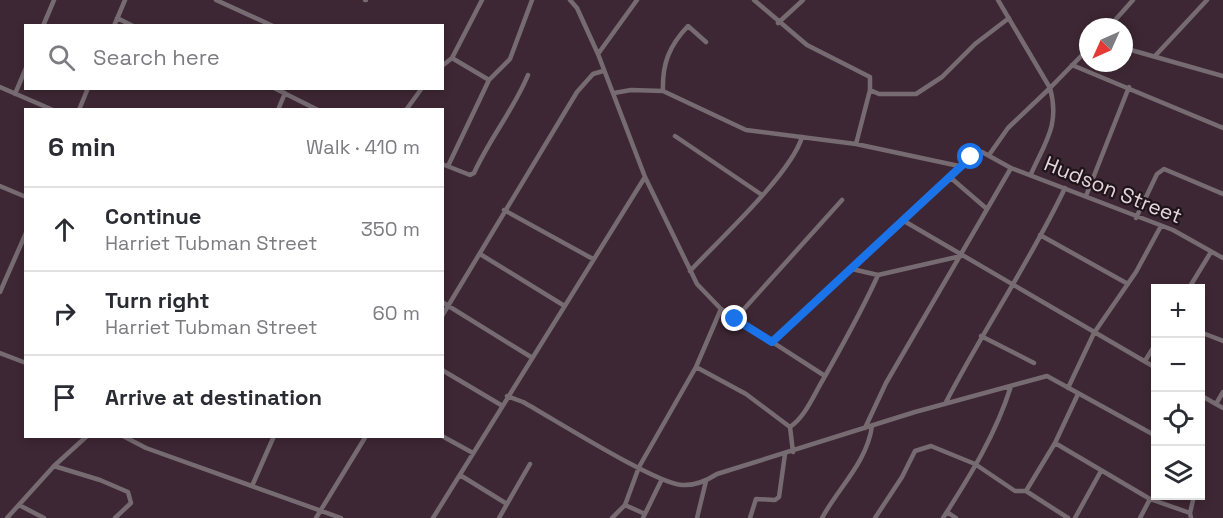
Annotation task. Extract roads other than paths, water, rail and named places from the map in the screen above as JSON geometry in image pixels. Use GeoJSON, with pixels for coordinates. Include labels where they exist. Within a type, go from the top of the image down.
{"type":"FeatureCollection","features":[{"type":"Feature","properties":{"kind":"street"},"geometry":{"type":"LineString","coordinates":[[44,24],[54,0]]}},
{"type":"Feature","properties":{"kind":"street"},"geometry":{"type":"LineString","coordinates":[[115,24],[125,0]]}},
{"type":"Feature","properties":{"kind":"street"},"geometry":{"type":"LineString","coordinates":[[216,0],[269,24]]}},
{"type":"Feature","properties":{"kind":"street"},"geometry":{"type":"LineString","coordinates":[[444,64],[452,58],[483,0]]}},
{"type":"Feature","properties":{"kind":"street"},"geometry":{"type":"LineString","coordinates":[[528,75],[510,110],[489,140],[474,172],[470,175],[445,165],[489,80],[510,59],[532,0]]}},
{"type":"Feature","properties":{"kind":"street"},"geometry":{"type":"LineString","coordinates":[[570,0],[577,8],[598,54],[645,177],[690,272],[703,292],[735,319],[825,376]]}},
{"type":"Feature","properties":{"kind":"street"},"geometry":{"type":"LineString","coordinates":[[598,54],[637,0]]}},
{"type":"Feature","properties":{"kind":"street"},"geometry":{"type":"LineString","coordinates":[[754,0],[778,23],[807,45],[870,77],[870,90],[856,144]]}},
{"type":"Feature","properties":{"kind":"street"},"geometry":{"type":"LineString","coordinates":[[778,23],[802,0]]}},
{"type":"Feature","properties":{"kind":"street"},"geometry":{"type":"LineString","coordinates":[[998,0],[1050,88],[1056,108],[1053,125],[1031,174]]}},
{"type":"Feature","properties":{"kind":"street"},"geometry":{"type":"LineString","coordinates":[[1117,18],[1133,0]]}},
{"type":"Feature","properties":{"kind":"street"},"geometry":{"type":"LineString","coordinates":[[1155,56],[1207,0]]}},
{"type":"Feature","properties":{"kind":"street"},"geometry":{"type":"LineString","coordinates":[[117,18],[129,24]]}},
{"type":"Feature","properties":{"kind":"street"},"geometry":{"type":"LineString","coordinates":[[870,90],[879,94],[916,94],[942,77],[975,44],[1010,18]]}},
{"type":"Feature","properties":{"kind":"street"},"geometry":{"type":"LineString","coordinates":[[663,91],[662,69],[678,37],[688,26],[706,42]]}},
{"type":"Feature","properties":{"kind":"street"},"geometry":{"type":"LineString","coordinates":[[1133,50],[1223,76]]}},
{"type":"Feature","properties":{"kind":"street"},"geometry":{"type":"LineString","coordinates":[[452,58],[489,80]]}},
{"type":"Feature","properties":{"kind":"street"},"geometry":{"type":"LineString","coordinates":[[772,342],[951,178],[959,166],[982,152],[989,155],[1008,128],[1079,58]]}},
{"type":"Feature","properties":{"kind":"street"},"geometry":{"type":"LineString","coordinates":[[1072,65],[1223,128]]}},
{"type":"Feature","properties":{"kind":"street"},"geometry":{"type":"LineString","coordinates":[[444,313],[504,210],[521,189],[577,92],[593,74],[603,70]]}},
{"type":"Feature","properties":{"kind":"street"},"geometry":{"type":"LineString","coordinates":[[15,94],[24,73]]}},
{"type":"Feature","properties":{"kind":"street"},"geometry":{"type":"LineString","coordinates":[[0,87],[47,108]]}},
{"type":"Feature","properties":{"kind":"street"},"geometry":{"type":"LineString","coordinates":[[1086,196],[1129,87]]}},
{"type":"Feature","properties":{"kind":"street"},"geometry":{"type":"LineString","coordinates":[[80,108],[87,90]]}},
{"type":"Feature","properties":{"kind":"street"},"geometry":{"type":"LineString","coordinates":[[278,90],[314,108]]}},
{"type":"Feature","properties":{"kind":"street"},"geometry":{"type":"LineString","coordinates":[[407,108],[421,90]]}},
{"type":"Feature","properties":{"kind":"street"},"geometry":{"type":"LineString","coordinates":[[614,93],[632,90],[663,91],[746,130],[856,144],[959,166]]}},
{"type":"Feature","properties":{"kind":"street"},"geometry":{"type":"LineString","coordinates":[[279,108],[285,93]]}},
{"type":"Feature","properties":{"kind":"street"},"geometry":{"type":"LineString","coordinates":[[675,136],[762,195]]}},
{"type":"Feature","properties":{"kind":"street"},"geometry":{"type":"LineString","coordinates":[[690,272],[762,195],[798,150],[802,137]]}},
{"type":"Feature","properties":{"kind":"street","name":"Hudson Street"},"geometry":{"type":"LineString","coordinates":[[989,155],[1011,168],[1161,226],[1223,258]]}},
{"type":"Feature","properties":{"kind":"street"},"geometry":{"type":"LineString","coordinates":[[865,428],[886,384],[1011,168]]}},
{"type":"Feature","properties":{"kind":"street"},"geometry":{"type":"LineString","coordinates":[[1136,218],[1157,174],[1164,169],[1223,194]]}},
{"type":"Feature","properties":{"kind":"street"},"geometry":{"type":"LineString","coordinates":[[433,518],[563,305],[645,177]]}},
{"type":"Feature","properties":{"kind":"street"},"geometry":{"type":"LineString","coordinates":[[951,178],[987,209]]}},
{"type":"Feature","properties":{"kind":"street"},"geometry":{"type":"LineString","coordinates":[[0,186],[24,196]]}},
{"type":"Feature","properties":{"kind":"street"},"geometry":{"type":"LineString","coordinates":[[945,404],[1065,188]]}},
{"type":"Feature","properties":{"kind":"street"},"geometry":{"type":"LineString","coordinates":[[735,319],[842,200]]}},
{"type":"Feature","properties":{"kind":"street"},"geometry":{"type":"LineString","coordinates":[[504,210],[593,259]]}},
{"type":"Feature","properties":{"kind":"street"},"geometry":{"type":"LineString","coordinates":[[904,221],[1151,366]]}},
{"type":"Feature","properties":{"kind":"street"},"geometry":{"type":"LineString","coordinates":[[1068,388],[1094,333],[1128,284],[1161,226]]}},
{"type":"Feature","properties":{"kind":"street"},"geometry":{"type":"LineString","coordinates":[[1040,235],[1128,284]]}},
{"type":"Feature","properties":{"kind":"street"},"geometry":{"type":"LineString","coordinates":[[0,292],[24,238]]}},
{"type":"Feature","properties":{"kind":"street"},"geometry":{"type":"LineString","coordinates":[[1191,284],[1211,252]]}},
{"type":"Feature","properties":{"kind":"street"},"geometry":{"type":"LineString","coordinates":[[480,254],[563,305]]}},
{"type":"Feature","properties":{"kind":"street"},"geometry":{"type":"LineString","coordinates":[[852,268],[878,275],[961,256]]}},
{"type":"Feature","properties":{"kind":"street"},"geometry":{"type":"LineString","coordinates":[[790,427],[797,423],[825,376],[862,311],[878,275]]}},
{"type":"Feature","properties":{"kind":"street"},"geometry":{"type":"LineString","coordinates":[[444,303],[531,357]]}},
{"type":"Feature","properties":{"kind":"street"},"geometry":{"type":"LineString","coordinates":[[612,518],[625,505],[639,467],[696,367],[721,309]]}},
{"type":"Feature","properties":{"kind":"street"},"geometry":{"type":"LineString","coordinates":[[1205,334],[1223,341]]}},
{"type":"Feature","properties":{"kind":"street"},"geometry":{"type":"LineString","coordinates":[[981,336],[1034,363]]}},
{"type":"Feature","properties":{"kind":"street"},"geometry":{"type":"LineString","coordinates":[[1145,362],[1151,351]]}},
{"type":"Feature","properties":{"kind":"street"},"geometry":{"type":"LineString","coordinates":[[0,353],[24,362]]}},
{"type":"Feature","properties":{"kind":"street"},"geometry":{"type":"LineString","coordinates":[[696,367],[746,394],[790,427],[793,452]]}},
{"type":"Feature","properties":{"kind":"street"},"geometry":{"type":"LineString","coordinates":[[444,371],[501,405]]}},
{"type":"Feature","properties":{"kind":"street"},"geometry":{"type":"LineString","coordinates":[[507,396],[523,402],[662,479],[683,485],[706,481],[726,471],[865,428],[1047,376],[1151,434]]}},
{"type":"Feature","properties":{"kind":"street"},"geometry":{"type":"LineString","coordinates":[[944,518],[1003,412],[1011,386]]}},
{"type":"Feature","properties":{"kind":"street"},"geometry":{"type":"LineString","coordinates":[[1216,404],[1223,392]]}},
{"type":"Feature","properties":{"kind":"street"},"geometry":{"type":"LineString","coordinates":[[1026,491],[1055,443],[1078,394]]}},
{"type":"Feature","properties":{"kind":"street"},"geometry":{"type":"LineString","coordinates":[[1205,398],[1223,408]]}},
{"type":"Feature","properties":{"kind":"street"},"geometry":{"type":"LineString","coordinates":[[822,518],[860,460],[869,443],[872,426]]}},
{"type":"Feature","properties":{"kind":"street"},"geometry":{"type":"LineString","coordinates":[[444,437],[473,453]]}},
{"type":"Feature","properties":{"kind":"street"},"geometry":{"type":"LineString","coordinates":[[7,518],[54,466],[85,438]]}},
{"type":"Feature","properties":{"kind":"street"},"geometry":{"type":"LineString","coordinates":[[127,438],[146,448],[341,518]]}},
{"type":"Feature","properties":{"kind":"street"},"geometry":{"type":"LineString","coordinates":[[252,486],[273,438]]}},
{"type":"Feature","properties":{"kind":"street"},"geometry":{"type":"LineString","coordinates":[[316,518],[365,438]]}},
{"type":"Feature","properties":{"kind":"street"},"geometry":{"type":"LineString","coordinates":[[1055,443],[1150,499],[1190,516],[1193,500]]}},
{"type":"Feature","properties":{"kind":"street"},"geometry":{"type":"LineString","coordinates":[[875,518],[902,477],[915,451],[931,446],[975,464],[1015,491],[1026,491],[1068,518]]}},
{"type":"Feature","properties":{"kind":"street"},"geometry":{"type":"LineString","coordinates":[[750,518],[756,499],[775,500],[779,497],[785,454]]}},
{"type":"Feature","properties":{"kind":"street"},"geometry":{"type":"LineString","coordinates":[[499,518],[530,464]]}},
{"type":"Feature","properties":{"kind":"street"},"geometry":{"type":"LineString","coordinates":[[54,466],[100,480],[128,492],[130,502],[115,518]]}},
{"type":"Feature","properties":{"kind":"street"},"geometry":{"type":"LineString","coordinates":[[1075,518],[1101,471]]}},
{"type":"Feature","properties":{"kind":"street"},"geometry":{"type":"LineString","coordinates":[[460,475],[507,504]]}},
{"type":"Feature","properties":{"kind":"street"},"geometry":{"type":"LineString","coordinates":[[625,505],[644,516],[662,479]]}},
{"type":"Feature","properties":{"kind":"street"},"geometry":{"type":"LineString","coordinates":[[697,518],[706,481]]}},
{"type":"Feature","properties":{"kind":"street"},"geometry":{"type":"LineString","coordinates":[[1140,518],[1150,499]]}},
{"type":"Feature","properties":{"kind":"street"},"geometry":{"type":"LineString","coordinates":[[19,505],[44,518]]}},
{"type":"Feature","properties":{"kind":"street"},"geometry":{"type":"LineString","coordinates":[[947,512],[956,518]]}}]}
